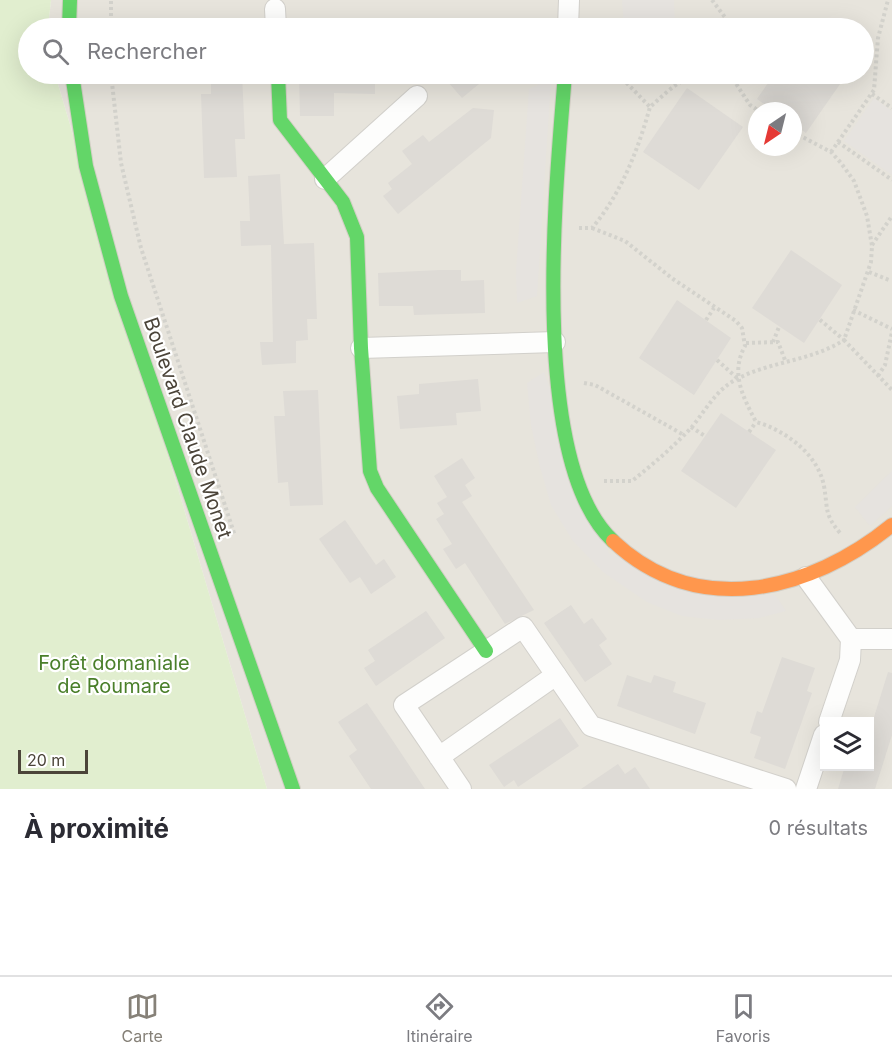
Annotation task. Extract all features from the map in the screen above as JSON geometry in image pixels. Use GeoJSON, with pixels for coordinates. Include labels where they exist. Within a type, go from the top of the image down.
{"type":"FeatureCollection","features":[{"type":"Feature","properties":{"kind":"street"},"geometry":{"type":"LineString","coordinates":[[69,18],[70,0]]}},
{"type":"Feature","properties":{"kind":"street"},"geometry":{"type":"LineString","coordinates":[[568,0],[568,18]]}},
{"type":"Feature","properties":{"kind":"street","name":"Boulevard Claude Monet"},"geometry":{"type":"LineString","coordinates":[[74,84],[86,166],[121,296],[293,789]]}},
{"type":"Feature","properties":{"kind":"street"},"geometry":{"type":"LineString","coordinates":[[278,84],[280,120],[343,202],[357,237],[361,348],[370,471],[377,488],[486,651]]}},
{"type":"Feature","properties":{"kind":"street"},"geometry":{"type":"LineString","coordinates":[[564,84],[553,227],[556,380],[566,448],[575,481],[585,502],[611,540],[636,561],[667,577],[703,586],[738,589],[782,584],[806,577],[856,552],[892,525]]}},
{"type":"Feature","properties":{"kind":"street"},"geometry":{"type":"LineString","coordinates":[[325,179],[417,96]]}},
{"type":"Feature","properties":{"kind":"street"},"geometry":{"type":"LineString","coordinates":[[361,348],[555,342]]}},
{"type":"Feature","properties":{"kind":"street"},"geometry":{"type":"LineString","coordinates":[[806,577],[851,639],[850,660],[831,717]]}},
{"type":"Feature","properties":{"kind":"street"},"geometry":{"type":"LineString","coordinates":[[461,789],[404,705],[523,627],[591,726],[786,789]]}},
{"type":"Feature","properties":{"kind":"street"},"geometry":{"type":"LineString","coordinates":[[851,639],[892,639]]}},
{"type":"Feature","properties":{"kind":"street"},"geometry":{"type":"LineString","coordinates":[[439,757],[556,675]]}},
{"type":"Feature","properties":{"kind":"street"},"geometry":{"type":"LineString","coordinates":[[806,789],[820,749]]}},
{"type":"Feature","properties":{"kind":"path"},"geometry":{"type":"LineString","coordinates":[[111,0],[111,18]]}},
{"type":"Feature","properties":{"kind":"path"},"geometry":{"type":"LineString","coordinates":[[712,0],[726,18]]}},
{"type":"Feature","properties":{"kind":"path"},"geometry":{"type":"LineString","coordinates":[[831,152],[858,118],[872,94],[876,81],[878,38],[888,0]]}},
{"type":"Feature","properties":{"kind":"path"},"geometry":{"type":"LineString","coordinates":[[112,84],[121,163],[141,248],[209,449],[237,545]]}},
{"type":"Feature","properties":{"kind":"path"},"geometry":{"type":"LineString","coordinates":[[628,84],[650,107]]}},
{"type":"Feature","properties":{"kind":"path"},"geometry":{"type":"LineString","coordinates":[[592,228],[611,205],[641,136],[650,107],[681,84]]}},
{"type":"Feature","properties":{"kind":"path"},"geometry":{"type":"LineString","coordinates":[[736,84],[748,102]]}},
{"type":"Feature","properties":{"kind":"path"},"geometry":{"type":"LineString","coordinates":[[872,94],[892,108]]}},
{"type":"Feature","properties":{"kind":"path"},"geometry":{"type":"LineString","coordinates":[[575,481],[632,481],[684,435],[717,394],[737,379],[785,360],[828,351],[844,340],[853,310],[869,272],[872,246],[862,199],[854,182],[831,152],[802,137]]}},
{"type":"Feature","properties":{"kind":"path"},"geometry":{"type":"LineString","coordinates":[[838,142],[892,180]]}},
{"type":"Feature","properties":{"kind":"path"},"geometry":{"type":"LineString","coordinates":[[872,246],[892,216]]}},
{"type":"Feature","properties":{"kind":"path"},"geometry":{"type":"LineString","coordinates":[[553,227],[592,228],[625,241],[673,279],[736,321],[742,328],[746,343],[740,357],[737,379]]}},
{"type":"Feature","properties":{"kind":"path"},"geometry":{"type":"LineString","coordinates":[[869,272],[889,280]]}},
{"type":"Feature","properties":{"kind":"path"},"geometry":{"type":"LineString","coordinates":[[706,320],[714,308]]}},
{"type":"Feature","properties":{"kind":"path"},"geometry":{"type":"LineString","coordinates":[[853,310],[892,330],[885,364],[878,377]]}},
{"type":"Feature","properties":{"kind":"path"},"geometry":{"type":"LineString","coordinates":[[819,319],[844,340],[892,390]]}},
{"type":"Feature","properties":{"kind":"path"},"geometry":{"type":"LineString","coordinates":[[773,342],[779,327]]}},
{"type":"Feature","properties":{"kind":"path"},"geometry":{"type":"LineString","coordinates":[[746,343],[778,342],[785,360]]}},
{"type":"Feature","properties":{"kind":"path"},"geometry":{"type":"LineString","coordinates":[[717,360],[737,379],[756,422],[783,431],[809,457],[824,486],[827,515],[856,552]]}},
{"type":"Feature","properties":{"kind":"path"},"geometry":{"type":"LineString","coordinates":[[556,380],[596,385],[684,435]]}},
{"type":"Feature","properties":{"kind":"path"},"geometry":{"type":"LineString","coordinates":[[749,432],[756,422]]}},
{"type":"Feature","properties":{"kind":"path"},"geometry":{"type":"LineString","coordinates":[[691,427],[705,436]]}},
{"type":"Feature","properties":{"kind":"shaded area"},"geometry":{"type":"Polygon","coordinates":[[[51,0],[892,0],[892,789],[267,789],[58,84],[874,84],[874,18],[49,18],[51,0]]]}},
{"type":"Feature","properties":{"kind":"shaded area"},"geometry":{"type":"Polygon","coordinates":[[[622,0],[674,0],[675,18],[623,18],[622,0]]]}},
{"type":"Feature","properties":{"kind":"shaded area"},"geometry":{"type":"Polygon","coordinates":[[[540,84],[551,84],[537,296],[517,303],[516,271],[529,89],[540,84]]]}},
{"type":"Feature","properties":{"kind":"shaded area"},"geometry":{"type":"Polygon","coordinates":[[[874,98],[892,111],[892,175],[844,141],[874,98]]]}},
{"type":"Feature","properties":{"kind":"shaded area"},"geometry":{"type":"Polygon","coordinates":[[[544,372],[609,554],[776,596],[786,611],[759,618],[719,620],[682,616],[647,602],[603,572],[573,541],[551,505],[531,425],[527,383],[544,372]]]}},
{"type":"Feature","properties":{"kind":"shaded area"},"geometry":{"type":"Polygon","coordinates":[[[892,471],[892,506],[870,526],[855,507],[892,471]]]}},
{"type":"Feature","properties":{"kind":"green space","name":"Forêt domaniale de Roumare"},"geometry":{"type":"Polygon","coordinates":[[[0,0],[51,0],[49,18],[18,18],[18,84],[58,84],[267,789],[0,789],[0,0]]]}},
{"type":"Feature","properties":{"kind":"building"},"geometry":{"type":"Polygon","coordinates":[[[211,84],[242,84],[245,139],[235,139],[237,177],[204,178],[201,94],[211,94],[211,84]]]}},
{"type":"Feature","properties":{"kind":"building"},"geometry":{"type":"Polygon","coordinates":[[[299,84],[375,84],[375,94],[334,93],[334,116],[300,116],[299,84]]]}},
{"type":"Feature","properties":{"kind":"building"},"geometry":{"type":"Polygon","coordinates":[[[450,84],[479,84],[462,98],[450,84]]]}},
{"type":"Feature","properties":{"kind":"building"},"geometry":{"type":"Polygon","coordinates":[[[767,84],[840,84],[806,133],[802,130],[802,102],[761,102],[757,99],[767,84]]]}},
{"type":"Feature","properties":{"kind":"building"},"geometry":{"type":"Polygon","coordinates":[[[687,88],[743,127],[699,190],[643,152],[687,88]]]}},
{"type":"Feature","properties":{"kind":"building"},"geometry":{"type":"Polygon","coordinates":[[[473,108],[494,110],[491,138],[398,214],[383,196],[392,189],[388,183],[412,164],[402,151],[423,135],[429,142],[473,108]]]}},
{"type":"Feature","properties":{"kind":"building"},"geometry":{"type":"Polygon","coordinates":[[[280,174],[284,244],[314,243],[317,319],[307,319],[308,340],[296,341],[296,363],[262,365],[260,342],[273,342],[271,245],[241,246],[240,221],[250,221],[248,176],[280,174]]]}},
{"type":"Feature","properties":{"kind":"building"},"geometry":{"type":"Polygon","coordinates":[[[791,250],[842,285],[804,343],[752,308],[791,250]]]}},
{"type":"Feature","properties":{"kind":"building"},"geometry":{"type":"Polygon","coordinates":[[[461,270],[461,281],[484,280],[485,313],[414,315],[413,306],[379,306],[378,273],[461,270]]]}},
{"type":"Feature","properties":{"kind":"building"},"geometry":{"type":"Polygon","coordinates":[[[677,300],[731,338],[694,395],[639,358],[677,300]]]}},
{"type":"Feature","properties":{"kind":"building"},"geometry":{"type":"Polygon","coordinates":[[[478,379],[481,411],[456,413],[457,425],[400,429],[397,396],[419,394],[419,384],[478,379]]]}},
{"type":"Feature","properties":{"kind":"building"},"geometry":{"type":"Polygon","coordinates":[[[318,390],[323,505],[290,506],[288,482],[278,483],[274,416],[285,416],[283,391],[318,390]]]}},
{"type":"Feature","properties":{"kind":"building"},"geometry":{"type":"Polygon","coordinates":[[[721,413],[776,450],[736,508],[681,471],[721,413]]]}},
{"type":"Feature","properties":{"kind":"building"},"geometry":{"type":"Polygon","coordinates":[[[462,458],[475,478],[465,485],[472,496],[462,502],[534,610],[505,624],[465,563],[456,569],[443,549],[452,544],[436,519],[444,514],[437,503],[447,497],[434,476],[462,458]]]}},
{"type":"Feature","properties":{"kind":"building"},"geometry":{"type":"Polygon","coordinates":[[[345,520],[376,565],[384,559],[396,577],[371,594],[360,577],[350,583],[319,539],[345,520]]]}},
{"type":"Feature","properties":{"kind":"building"},"geometry":{"type":"Polygon","coordinates":[[[571,605],[584,624],[592,618],[607,639],[599,645],[612,664],[585,682],[544,623],[571,605]]]}},
{"type":"Feature","properties":{"kind":"building"},"geometry":{"type":"Polygon","coordinates":[[[426,611],[445,638],[376,686],[364,668],[375,661],[368,650],[426,611]]]}},
{"type":"Feature","properties":{"kind":"building"},"geometry":{"type":"Polygon","coordinates":[[[782,657],[815,668],[807,691],[812,693],[785,769],[754,758],[761,737],[750,733],[757,711],[762,713],[782,657]]]}},
{"type":"Feature","properties":{"kind":"building"},"geometry":{"type":"Polygon","coordinates":[[[888,672],[892,673],[892,735],[875,789],[838,789],[843,771],[874,771],[874,717],[888,672]]]}},
{"type":"Feature","properties":{"kind":"building"},"geometry":{"type":"Polygon","coordinates":[[[627,675],[651,683],[654,675],[676,682],[673,692],[706,703],[695,734],[617,706],[627,675]]]}},
{"type":"Feature","properties":{"kind":"building"},"geometry":{"type":"Polygon","coordinates":[[[367,703],[425,789],[371,789],[349,756],[357,750],[338,722],[367,703]]]}},
{"type":"Feature","properties":{"kind":"building"},"geometry":{"type":"Polygon","coordinates":[[[560,718],[579,746],[518,787],[514,780],[504,787],[489,765],[560,718]]]}},
{"type":"Feature","properties":{"kind":"building"},"geometry":{"type":"Polygon","coordinates":[[[618,764],[625,774],[635,767],[650,789],[581,789],[618,764]]]}},
{"type":"Feature","properties":{"kind":"traffic: fast"},"geometry":{"type":"LineString","coordinates":[[69,18],[70,0]]}},
{"type":"Feature","properties":{"kind":"traffic: fast"},"geometry":{"type":"LineString","coordinates":[[74,84],[86,166],[121,296],[293,789]]}},
{"type":"Feature","properties":{"kind":"traffic: fast"},"geometry":{"type":"LineString","coordinates":[[278,84],[280,120],[343,202],[357,237],[361,348],[370,471],[377,488],[486,651]]}},
{"type":"Feature","properties":{"kind":"traffic: fast"},"geometry":{"type":"LineString","coordinates":[[564,84],[554,249],[554,319],[558,388],[568,450],[586,503],[613,541]]}},
{"type":"Feature","properties":{"kind":"traffic: slow"},"geometry":{"type":"LineString","coordinates":[[613,541],[646,566],[680,581],[717,588],[753,588],[790,580],[826,567],[860,548],[892,525]]}}]}
